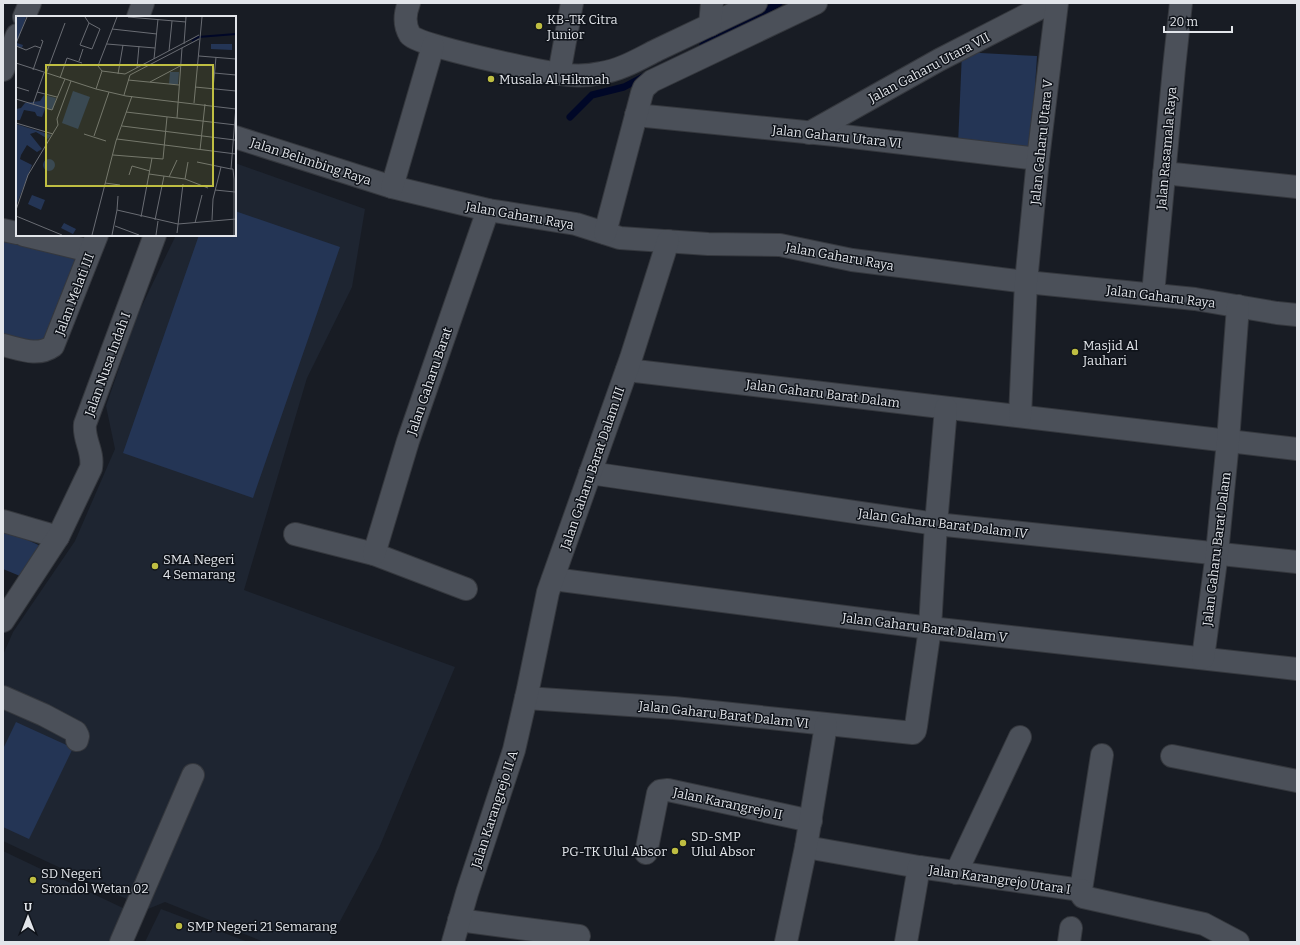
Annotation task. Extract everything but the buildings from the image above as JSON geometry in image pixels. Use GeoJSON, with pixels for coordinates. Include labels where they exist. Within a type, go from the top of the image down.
{"type":"FeatureCollection","features":[{"type":"Feature","properties":{"kind":"street"},"geometry":{"type":"LineString","coordinates":[[24,16],[30,3]]}},
{"type":"Feature","properties":{"kind":"street"},"geometry":{"type":"LineString","coordinates":[[138,16],[143,3]]}},
{"type":"Feature","properties":{"kind":"street"},"geometry":{"type":"LineString","coordinates":[[408,3],[405,11],[407,27],[411,36],[425,43],[559,74],[588,75],[616,70],[756,3]]}},
{"type":"Feature","properties":{"kind":"street"},"geometry":{"type":"LineString","coordinates":[[559,74],[572,3]]}},
{"type":"Feature","properties":{"kind":"street"},"geometry":{"type":"LineString","coordinates":[[710,25],[712,3]]}},
{"type":"Feature","properties":{"kind":"street"},"geometry":{"type":"LineString","coordinates":[[605,233],[644,88],[652,80],[816,3]]}},
{"type":"Feature","properties":{"kind":"street","name":"Jalan Gaharu Utara VII"},"geometry":{"type":"LineString","coordinates":[[809,133],[939,60],[1050,3]]}},
{"type":"Feature","properties":{"kind":"street","name":"Jalan Gaharu Utara V"},"geometry":{"type":"LineString","coordinates":[[1026,282],[1038,159],[1057,3]]}},
{"type":"Feature","properties":{"kind":"street","name":"Jalan Rasamala Raya"},"geometry":{"type":"LineString","coordinates":[[1153,294],[1181,3]]}},
{"type":"Feature","properties":{"kind":"street"},"geometry":{"type":"LineString","coordinates":[[16,38],[3,70],[16,74]]}},
{"type":"Feature","properties":{"kind":"street"},"geometry":{"type":"LineString","coordinates":[[389,186],[425,43]]}},
{"type":"Feature","properties":{"kind":"street","name":"Jalan Gaharu Utara VI"},"geometry":{"type":"LineString","coordinates":[[636,115],[1038,159]]}},
{"type":"Feature","properties":{"kind":"street","name":"Jalan Belimbing Raya"},"geometry":{"type":"LineString","coordinates":[[236,137],[389,186]]}},
{"type":"Feature","properties":{"kind":"street"},"geometry":{"type":"LineString","coordinates":[[1164,173],[1297,187]]}},
{"type":"Feature","properties":{"kind":"street","name":"Jalan Gaharu Raya"},"geometry":{"type":"LineString","coordinates":[[389,186],[488,210],[576,224],[620,238],[708,244],[780,245],[852,260],[1026,282],[1196,299],[1277,313],[1297,314]]}},
{"type":"Feature","properties":{"kind":"street","name":"Jalan Gaharu Barat"},"geometry":{"type":"LineString","coordinates":[[374,554],[408,441],[488,210]]}},
{"type":"Feature","properties":{"kind":"street"},"geometry":{"type":"LineString","coordinates":[[3,230],[16,233]]}},
{"type":"Feature","properties":{"kind":"street"},"geometry":{"type":"LineString","coordinates":[[33,236],[94,243]]}},
{"type":"Feature","properties":{"kind":"street","name":"Jalan Nusa Indah I"},"geometry":{"type":"LineString","coordinates":[[3,621],[58,538],[91,468],[92,456],[85,436],[85,424],[155,236]]}},
{"type":"Feature","properties":{"kind":"street","name":"Jalan Gaharu Barat Dalam III"},"geometry":{"type":"LineString","coordinates":[[526,698],[548,592],[627,370],[668,241]]}},
{"type":"Feature","properties":{"kind":"street","name":"Jalan Melati III"},"geometry":{"type":"LineString","coordinates":[[3,345],[33,352],[47,350],[53,346],[94,243]]}},
{"type":"Feature","properties":{"kind":"street"},"geometry":{"type":"LineString","coordinates":[[1020,416],[1026,282]]}},
{"type":"Feature","properties":{"kind":"street","name":"Jalan Gaharu Barat Dalam"},"geometry":{"type":"LineString","coordinates":[[1203,658],[1217,553],[1228,441],[1238,306]]}},
{"type":"Feature","properties":{"kind":"street","name":"Jalan Gaharu Barat Dalam"},"geometry":{"type":"LineString","coordinates":[[627,370],[1297,449]]}},
{"type":"Feature","properties":{"kind":"street"},"geometry":{"type":"LineString","coordinates":[[930,628],[936,524],[946,408]]}},
{"type":"Feature","properties":{"kind":"street","name":"Jalan Gaharu Barat Dalam IV"},"geometry":{"type":"LineString","coordinates":[[590,473],[936,524],[1297,562]]}},
{"type":"Feature","properties":{"kind":"street"},"geometry":{"type":"LineString","coordinates":[[3,521],[58,538]]}},
{"type":"Feature","properties":{"kind":"street"},"geometry":{"type":"LineString","coordinates":[[295,534],[374,554],[466,589]]}},
{"type":"Feature","properties":{"kind":"street","name":"Jalan Gaharu Barat Dalam V"},"geometry":{"type":"LineString","coordinates":[[553,580],[930,628],[1297,669]]}},
{"type":"Feature","properties":{"kind":"street","name":"Jalan Gaharu Barat Dalam VI"},"geometry":{"type":"LineString","coordinates":[[526,698],[674,708],[909,734],[913,733],[916,726],[930,628]]}},
{"type":"Feature","properties":{"kind":"street"},"geometry":{"type":"LineString","coordinates":[[3,696],[76,732],[77,740]]}},
{"type":"Feature","properties":{"kind":"street","name":"Jalan Karangrejo II A"},"geometry":{"type":"LineString","coordinates":[[453,942],[499,793],[514,750],[526,698]]}},
{"type":"Feature","properties":{"kind":"street"},"geometry":{"type":"LineString","coordinates":[[786,942],[811,821],[826,725]]}},
{"type":"Feature","properties":{"kind":"street"},"geometry":{"type":"LineString","coordinates":[[956,873],[1020,737]]}},
{"type":"Feature","properties":{"kind":"street","name":"Jalan Karangrejo Utara I"},"geometry":{"type":"LineString","coordinates":[[1102,755],[1081,890],[1083,897],[1204,924],[1238,942]]}},
{"type":"Feature","properties":{"kind":"street"},"geometry":{"type":"LineString","coordinates":[[1172,756],[1297,781]]}},
{"type":"Feature","properties":{"kind":"street"},"geometry":{"type":"LineString","coordinates":[[121,942],[192,775]]}},
{"type":"Feature","properties":{"kind":"street","name":"Jalan Karangrejo II"},"geometry":{"type":"LineString","coordinates":[[646,853],[658,793],[668,790],[811,821]]}},
{"type":"Feature","properties":{"kind":"street","name":"Jalan Karangrejo Utara I"},"geometry":{"type":"LineString","coordinates":[[806,847],[956,873],[1081,890]]}},
{"type":"Feature","properties":{"kind":"street","name":"Jalan Karangrejo Utara I"},"geometry":{"type":"LineString","coordinates":[[906,942],[919,867]]}},
{"type":"Feature","properties":{"kind":"street"},"geometry":{"type":"LineString","coordinates":[[459,920],[579,936]]}},
{"type":"Feature","properties":{"kind":"shaded area"},"geometry":{"type":"Polygon","coordinates":[[[962,52],[1037,56],[1031,149],[958,145],[962,52]]]}},
{"type":"Feature","properties":{"kind":"shaded area","name":"SMA Negeri 4 Semarang"},"geometry":{"type":"Polygon","coordinates":[[[236,163],[365,209],[352,287],[307,378],[244,590],[455,667],[379,848],[329,942],[264,942],[165,902],[148,909],[3,841],[3,655],[13,632],[75,541],[115,449],[106,406],[137,316],[176,236],[236,236],[236,163]]]}},
{"type":"Feature","properties":{"kind":"shaded area"},"geometry":{"type":"Polygon","coordinates":[[[236,211],[340,247],[253,498],[123,453],[199,236],[236,236],[236,211]]]}},
{"type":"Feature","properties":{"kind":"shaded area"},"geometry":{"type":"Polygon","coordinates":[[[3,237],[34,239],[79,260],[54,348],[3,341],[3,237]]]}},
{"type":"Feature","properties":{"kind":"shaded area"},"geometry":{"type":"Polygon","coordinates":[[[3,529],[43,547],[20,576],[3,569],[3,529]]]}},
{"type":"Feature","properties":{"kind":"shaded area"},"geometry":{"type":"Polygon","coordinates":[[[16,722],[73,748],[29,839],[3,827],[3,749],[16,722]]]}},
{"type":"Feature","properties":{"kind":"shaded area","name":"SD Negeri Srondol Wetan 02"},"geometry":{"type":"Polygon","coordinates":[[[3,851],[125,909],[111,942],[3,942],[3,851]]]}},
{"type":"Feature","properties":{"kind":"shaded area","name":"SMP Negeri 21 Semarang"},"geometry":{"type":"Polygon","coordinates":[[[161,909],[248,942],[145,942],[161,909]]]}},
{"type":"Feature","properties":{"kind":"waterway"},"geometry":{"type":"LineString","coordinates":[[703,45],[779,3]]}},
{"type":"Feature","properties":{"kind":"waterway"},"geometry":{"type":"LineString","coordinates":[[570,117],[592,95],[624,87],[643,77]]}},
{"type":"Feature","properties":{"kind":"place","name":"KB-TK Citra Junior"},"geometry":{"type":"Point","coordinates":[539,26]}},
{"type":"Feature","properties":{"kind":"place","name":"Musala Al Hikmah"},"geometry":{"type":"Point","coordinates":[491,79]}},
{"type":"Feature","properties":{"kind":"place","name":"Masjid Al Jauhari"},"geometry":{"type":"Point","coordinates":[1075,352]}},
{"type":"Feature","properties":{"kind":"place","name":"SMA Negeri 4 Semarang"},"geometry":{"type":"Point","coordinates":[155,566]}},
{"type":"Feature","properties":{"kind":"place","name":"SD-SMP Ulul Absor"},"geometry":{"type":"Point","coordinates":[683,843]}},
{"type":"Feature","properties":{"kind":"place","name":"PG-TK Ulul Absor"},"geometry":{"type":"Point","coordinates":[675,851]}},
{"type":"Feature","properties":{"kind":"place","name":"SD Negeri Srondol Wetan 02"},"geometry":{"type":"Point","coordinates":[33,880]}},
{"type":"Feature","properties":{"kind":"place","name":"SMP Negeri 21 Semarang"},"geometry":{"type":"Point","coordinates":[179,926]}}]}
